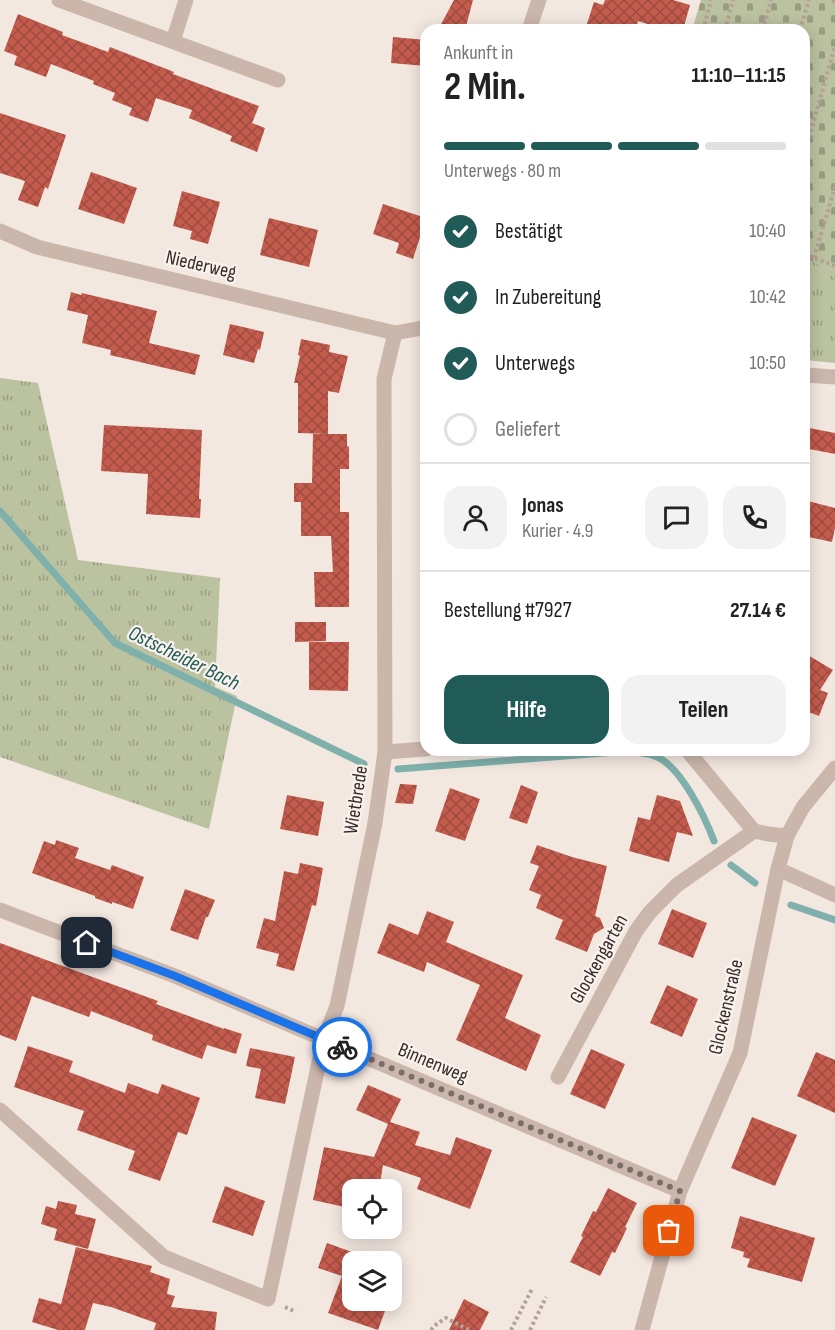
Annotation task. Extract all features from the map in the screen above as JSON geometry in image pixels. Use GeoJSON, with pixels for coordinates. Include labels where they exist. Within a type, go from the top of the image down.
{"type":"FeatureCollection","features":[{"type":"Feature","properties":{"kind":"street"},"geometry":{"type":"LineString","coordinates":[[59,0],[278,80]]}},
{"type":"Feature","properties":{"kind":"street"},"geometry":{"type":"LineString","coordinates":[[173,41],[186,0]]}},
{"type":"Feature","properties":{"kind":"street"},"geometry":{"type":"LineString","coordinates":[[531,24],[539,0]]}},
{"type":"Feature","properties":{"kind":"street","name":"Niederweg"},"geometry":{"type":"LineString","coordinates":[[0,231],[37,248],[395,333]]}},
{"type":"Feature","properties":{"kind":"street"},"geometry":{"type":"LineString","coordinates":[[395,333],[420,327]]}},
{"type":"Feature","properties":{"kind":"street","name":"Wietbrede"},"geometry":{"type":"LineString","coordinates":[[0,1110],[164,1257],[268,1299],[324,1039],[337,1006],[375,822],[386,752],[384,379],[395,333]]}},
{"type":"Feature","properties":{"kind":"street"},"geometry":{"type":"LineString","coordinates":[[810,375],[835,377]]}},
{"type":"Feature","properties":{"kind":"street"},"geometry":{"type":"LineString","coordinates":[[386,752],[420,749]]}},
{"type":"Feature","properties":{"kind":"street"},"geometry":{"type":"LineString","coordinates":[[692,756],[754,831],[787,836]]}},
{"type":"Feature","properties":{"kind":"street","name":"Glockenstraße"},"geometry":{"type":"LineString","coordinates":[[642,1330],[680,1191],[740,1053],[778,869],[787,836],[803,807],[835,768]]}},
{"type":"Feature","properties":{"kind":"street","name":"Glockengarten"},"geometry":{"type":"LineString","coordinates":[[558,1077],[636,931],[650,912],[677,885],[754,831]]}},
{"type":"Feature","properties":{"kind":"street"},"geometry":{"type":"LineString","coordinates":[[778,869],[835,895]]}},
{"type":"Feature","properties":{"kind":"street","name":"Binnenweg"},"geometry":{"type":"LineString","coordinates":[[0,910],[175,976],[680,1191]]}},
{"type":"Feature","properties":{"kind":"path"},"geometry":{"type":"LineString","coordinates":[[705,24],[711,0]]}},
{"type":"Feature","properties":{"kind":"path"},"geometry":{"type":"LineString","coordinates":[[727,24],[733,0]]}},
{"type":"Feature","properties":{"kind":"path"},"geometry":{"type":"LineString","coordinates":[[765,24],[771,0]]}},
{"type":"Feature","properties":{"kind":"path"},"geometry":{"type":"LineString","coordinates":[[802,24],[809,0]]}},
{"type":"Feature","properties":{"kind":"path"},"geometry":{"type":"LineString","coordinates":[[810,134],[835,46]]}},
{"type":"Feature","properties":{"kind":"path"},"geometry":{"type":"LineString","coordinates":[[814,258],[835,187]]}},
{"type":"Feature","properties":{"kind":"path"},"geometry":{"type":"LineString","coordinates":[[810,256],[835,266]]}},
{"type":"Feature","properties":{"kind":"path"},"geometry":{"type":"LineString","coordinates":[[511,1330],[531,1289]]}},
{"type":"Feature","properties":{"kind":"path"},"geometry":{"type":"LineString","coordinates":[[530,1330],[546,1297]]}},
{"type":"Feature","properties":{"kind":"path"},"geometry":{"type":"LineString","coordinates":[[431,1330],[446,1318],[469,1330]]}},
{"type":"Feature","properties":{"kind":"green space"},"geometry":{"type":"Polygon","coordinates":[[[701,0],[835,0],[835,271],[810,261],[810,24],[694,24],[701,0]]]}},
{"type":"Feature","properties":{"kind":"green space"},"geometry":{"type":"Polygon","coordinates":[[[810,261],[835,271],[835,363],[810,361],[810,261]]]}},
{"type":"Feature","properties":{"kind":"green space"},"geometry":{"type":"Polygon","coordinates":[[[0,378],[38,383],[78,560],[220,578],[215,687],[237,696],[209,829],[0,757],[0,378]]]}},
{"type":"Feature","properties":{"kind":"building"},"geometry":{"type":"Polygon","coordinates":[[[454,0],[473,0],[467,24],[441,24],[454,0]]]}},
{"type":"Feature","properties":{"kind":"building"},"geometry":{"type":"Polygon","coordinates":[[[605,0],[673,0],[690,5],[685,24],[647,24],[638,21],[637,24],[587,24],[594,2],[603,5],[605,0]]]}},
{"type":"Feature","properties":{"kind":"building"},"geometry":{"type":"Polygon","coordinates":[[[18,14],[63,32],[62,35],[108,52],[110,47],[174,72],[173,74],[259,106],[252,123],[265,128],[257,152],[230,141],[232,136],[189,118],[192,110],[156,98],[148,122],[129,115],[132,108],[112,100],[115,93],[93,84],[94,81],[51,64],[46,77],[14,65],[17,56],[4,51],[18,14]]]}},
{"type":"Feature","properties":{"kind":"building"},"geometry":{"type":"Polygon","coordinates":[[[393,37],[420,39],[420,65],[391,63],[393,37]]]}},
{"type":"Feature","properties":{"kind":"building"},"geometry":{"type":"Polygon","coordinates":[[[0,113],[66,135],[48,189],[45,187],[38,207],[18,200],[25,181],[0,173],[0,113]]]}},
{"type":"Feature","properties":{"kind":"building"},"geometry":{"type":"Polygon","coordinates":[[[91,172],[137,188],[124,224],[78,209],[91,172]]]}},
{"type":"Feature","properties":{"kind":"building"},"geometry":{"type":"Polygon","coordinates":[[[182,191],[220,202],[208,244],[190,239],[192,231],[173,226],[182,191]]]}},
{"type":"Feature","properties":{"kind":"building"},"geometry":{"type":"Polygon","coordinates":[[[383,204],[420,216],[420,237],[413,259],[396,253],[399,243],[373,234],[383,204]]]}},
{"type":"Feature","properties":{"kind":"building"},"geometry":{"type":"Polygon","coordinates":[[[269,218],[318,230],[309,267],[260,255],[269,218]]]}},
{"type":"Feature","properties":{"kind":"building"},"geometry":{"type":"Polygon","coordinates":[[[71,292],[157,311],[149,343],[200,355],[195,375],[110,355],[111,350],[82,343],[88,315],[67,310],[71,292]]]}},
{"type":"Feature","properties":{"kind":"building"},"geometry":{"type":"Polygon","coordinates":[[[230,324],[264,332],[254,363],[223,355],[230,324]]]}},
{"type":"Feature","properties":{"kind":"building"},"geometry":{"type":"Polygon","coordinates":[[[301,339],[330,345],[329,352],[348,356],[339,393],[328,391],[328,434],[298,433],[298,383],[294,383],[301,339]]]}},
{"type":"Feature","properties":{"kind":"building"},"geometry":{"type":"Polygon","coordinates":[[[104,425],[202,430],[200,518],[146,514],[148,474],[101,471],[104,425]]]}},
{"type":"Feature","properties":{"kind":"building"},"geometry":{"type":"Polygon","coordinates":[[[810,428],[835,433],[835,454],[810,449],[810,428]]]}},
{"type":"Feature","properties":{"kind":"building"},"geometry":{"type":"Polygon","coordinates":[[[313,434],[347,434],[349,469],[340,469],[340,512],[349,512],[349,607],[315,607],[314,572],[333,572],[331,536],[301,536],[301,502],[294,502],[294,483],[312,483],[313,434]]]}},
{"type":"Feature","properties":{"kind":"building"},"geometry":{"type":"Polygon","coordinates":[[[810,502],[835,508],[832,542],[810,537],[810,502]]]}},
{"type":"Feature","properties":{"kind":"building"},"geometry":{"type":"Polygon","coordinates":[[[295,622],[326,622],[326,641],[295,642],[295,622]]]}},
{"type":"Feature","properties":{"kind":"building"},"geometry":{"type":"Polygon","coordinates":[[[309,642],[349,642],[348,691],[309,690],[309,642]]]}},
{"type":"Feature","properties":{"kind":"building"},"geometry":{"type":"Polygon","coordinates":[[[810,656],[833,670],[820,690],[828,693],[819,716],[810,713],[810,656]]]}},
{"type":"Feature","properties":{"kind":"building"},"geometry":{"type":"Polygon","coordinates":[[[400,784],[417,785],[413,804],[395,803],[400,784]]]}},
{"type":"Feature","properties":{"kind":"building"},"geometry":{"type":"Polygon","coordinates":[[[521,785],[538,792],[527,824],[509,818],[521,785]]]}},
{"type":"Feature","properties":{"kind":"building"},"geometry":{"type":"Polygon","coordinates":[[[450,788],[480,799],[465,841],[435,831],[450,788]]]}},
{"type":"Feature","properties":{"kind":"building"},"geometry":{"type":"Polygon","coordinates":[[[287,795],[324,802],[318,836],[280,829],[287,795]]]}},
{"type":"Feature","properties":{"kind":"building"},"geometry":{"type":"Polygon","coordinates":[[[657,795],[680,801],[693,836],[677,832],[669,862],[629,851],[638,817],[650,820],[657,795]]]}},
{"type":"Feature","properties":{"kind":"building"},"geometry":{"type":"Polygon","coordinates":[[[56,840],[79,848],[75,858],[110,870],[112,865],[144,877],[133,909],[95,898],[95,896],[32,873],[44,841],[55,845],[56,840]]]}},
{"type":"Feature","properties":{"kind":"building"},"geometry":{"type":"Polygon","coordinates":[[[537,845],[607,866],[595,916],[600,918],[604,928],[594,934],[587,952],[555,939],[563,920],[536,908],[541,895],[529,890],[539,866],[530,863],[537,845]]]}},
{"type":"Feature","properties":{"kind":"building"},"geometry":{"type":"Polygon","coordinates":[[[300,863],[323,868],[316,906],[312,905],[294,971],[276,966],[279,954],[256,948],[264,918],[275,921],[284,871],[298,874],[300,863]]]}},
{"type":"Feature","properties":{"kind":"building"},"geometry":{"type":"Polygon","coordinates":[[[185,889],[215,900],[198,940],[170,930],[185,889]]]}},
{"type":"Feature","properties":{"kind":"building"},"geometry":{"type":"Polygon","coordinates":[[[672,909],[707,923],[693,958],[658,944],[672,909]]]}},
{"type":"Feature","properties":{"kind":"building"},"geometry":{"type":"Polygon","coordinates":[[[427,911],[454,922],[446,942],[523,975],[505,1018],[541,1035],[526,1071],[456,1040],[480,985],[427,962],[424,972],[377,953],[389,923],[418,935],[427,911]]]}},
{"type":"Feature","properties":{"kind":"building"},"geometry":{"type":"Polygon","coordinates":[[[0,943],[158,1001],[156,1004],[242,1034],[236,1054],[207,1045],[202,1059],[152,1040],[153,1035],[91,1011],[89,1017],[32,996],[16,1041],[0,1035],[0,943]]]}},
{"type":"Feature","properties":{"kind":"building"},"geometry":{"type":"Polygon","coordinates":[[[667,985],[698,999],[682,1037],[650,1023],[667,985]]]}},
{"type":"Feature","properties":{"kind":"building"},"geometry":{"type":"Polygon","coordinates":[[[28,1046],[73,1061],[69,1072],[125,1093],[128,1083],[158,1094],[162,1084],[200,1098],[187,1135],[178,1132],[160,1181],[128,1170],[135,1151],[77,1130],[84,1111],[14,1087],[28,1046]]]}},
{"type":"Feature","properties":{"kind":"building"},"geometry":{"type":"Polygon","coordinates":[[[250,1048],[295,1057],[285,1104],[255,1098],[261,1069],[246,1066],[250,1048]]]}},
{"type":"Feature","properties":{"kind":"building"},"geometry":{"type":"Polygon","coordinates":[[[591,1049],[625,1064],[605,1109],[570,1094],[591,1049]]]}},
{"type":"Feature","properties":{"kind":"building"},"geometry":{"type":"Polygon","coordinates":[[[816,1052],[835,1060],[835,1113],[797,1096],[816,1052]]]}},
{"type":"Feature","properties":{"kind":"building"},"geometry":{"type":"Polygon","coordinates":[[[368,1085],[401,1099],[390,1122],[420,1132],[415,1145],[450,1155],[456,1137],[492,1150],[470,1209],[417,1189],[421,1178],[383,1165],[381,1179],[342,1179],[342,1206],[313,1200],[324,1147],[374,1157],[388,1124],[356,1110],[368,1085]]]}},
{"type":"Feature","properties":{"kind":"building"},"geometry":{"type":"Polygon","coordinates":[[[752,1117],[797,1135],[775,1186],[731,1168],[752,1117]]]}},
{"type":"Feature","properties":{"kind":"building"},"geometry":{"type":"Polygon","coordinates":[[[225,1186],[265,1201],[253,1236],[212,1222],[225,1186]]]}},
{"type":"Feature","properties":{"kind":"building"},"geometry":{"type":"Polygon","coordinates":[[[608,1188],[637,1203],[615,1253],[612,1252],[600,1276],[570,1262],[593,1211],[596,1212],[608,1188]]]}},
{"type":"Feature","properties":{"kind":"building"},"geometry":{"type":"Polygon","coordinates":[[[58,1201],[77,1205],[75,1214],[96,1219],[88,1249],[54,1240],[57,1229],[41,1224],[46,1206],[56,1209],[58,1201]]]}},
{"type":"Feature","properties":{"kind":"building"},"geometry":{"type":"Polygon","coordinates":[[[740,1216],[815,1238],[802,1282],[747,1267],[750,1259],[743,1257],[744,1252],[731,1248],[740,1216]]]}},
{"type":"Feature","properties":{"kind":"building"},"geometry":{"type":"Polygon","coordinates":[[[327,1243],[349,1251],[342,1251],[342,1276],[318,1268],[327,1243]]]}},
{"type":"Feature","properties":{"kind":"building"},"geometry":{"type":"Polygon","coordinates":[[[76,1247],[152,1266],[150,1272],[170,1279],[167,1294],[175,1296],[171,1307],[217,1312],[215,1330],[154,1330],[156,1323],[93,1303],[85,1330],[58,1330],[32,1322],[39,1298],[61,1304],[76,1247]]]}},
{"type":"Feature","properties":{"kind":"building"},"geometry":{"type":"Polygon","coordinates":[[[342,1276],[342,1311],[385,1311],[378,1330],[328,1313],[342,1276]]]}},
{"type":"Feature","properties":{"kind":"building"},"geometry":{"type":"Polygon","coordinates":[[[464,1299],[489,1312],[480,1330],[449,1330],[464,1299]]]}},
{"type":"Feature","properties":{"kind":"waterway","name":"Ostscheider Bach"},"geometry":{"type":"LineString","coordinates":[[0,511],[115,643],[364,764]]}},
{"type":"Feature","properties":{"kind":"waterway","name":"Ostscheider Bach"},"geometry":{"type":"LineString","coordinates":[[398,769],[565,756]]}},
{"type":"Feature","properties":{"kind":"waterway","name":"Ostscheider Bach"},"geometry":{"type":"LineString","coordinates":[[654,756],[666,762],[683,782],[705,819],[714,841]]}},
{"type":"Feature","properties":{"kind":"waterway","name":"Ostscheider Bach"},"geometry":{"type":"LineString","coordinates":[[731,865],[755,883]]}},
{"type":"Feature","properties":{"kind":"waterway","name":"Ostscheider Bach"},"geometry":{"type":"LineString","coordinates":[[791,905],[835,920]]}},
{"type":"Feature","properties":{"kind":"way so far"},"geometry":{"type":"LineString","coordinates":[[342,1047],[680,1191],[669,1231]]}},
{"type":"Feature","properties":{"kind":"route"},"geometry":{"type":"LineString","coordinates":[[87,943],[175,976],[342,1047]]}}]}
